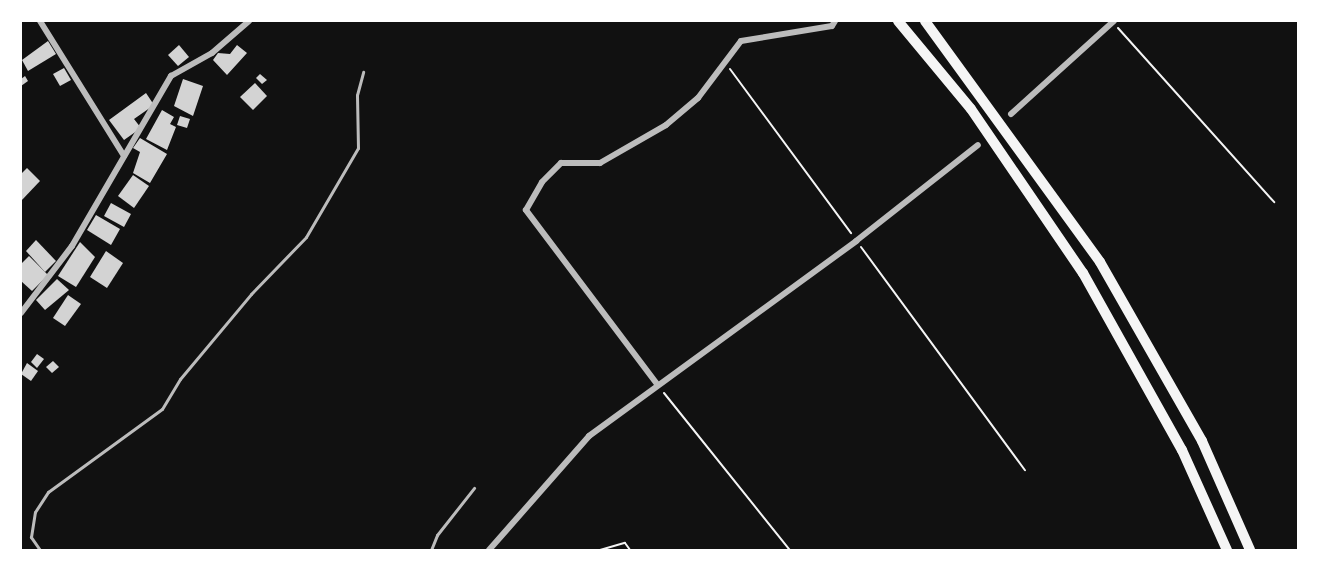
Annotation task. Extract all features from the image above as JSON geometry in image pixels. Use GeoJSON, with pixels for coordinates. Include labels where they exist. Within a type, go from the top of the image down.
{"type":"FeatureCollection","features":[{"type":"Feature","properties":{"kind":"highway"},"geometry":{"type":"LineString","coordinates":[[898,21],[971,109],[1083,273],[1182,450],[1227,550]]}},
{"type":"Feature","properties":{"kind":"highway"},"geometry":{"type":"LineString","coordinates":[[925,21],[1100,262],[1202,441],[1250,550]]}},
{"type":"Feature","properties":{"kind":"street"},"geometry":{"type":"LineString","coordinates":[[40,21],[124,156]]}},
{"type":"Feature","properties":{"kind":"street"},"geometry":{"type":"LineString","coordinates":[[22,307],[72,246],[171,76],[212,53],[249,21]]}},
{"type":"Feature","properties":{"kind":"street"},"geometry":{"type":"LineString","coordinates":[[657,384],[526,210],[542,182],[561,163],[600,163],[666,126],[698,98],[726,64],[741,41],[832,26],[835,21]]}},
{"type":"Feature","properties":{"kind":"street"},"geometry":{"type":"LineString","coordinates":[[1011,114],[1113,21]]}},
{"type":"Feature","properties":{"kind":"street"},"geometry":{"type":"LineString","coordinates":[[489,550],[589,436],[657,384],[856,241],[978,145]]}},
{"type":"Feature","properties":{"kind":"lane"},"geometry":{"type":"LineString","coordinates":[[40,550],[31,537],[35,512],[48,492],[162,409],[180,379],[251,294],[306,237],[358,148],[357,95],[363,72]]}},
{"type":"Feature","properties":{"kind":"lane"},"geometry":{"type":"LineString","coordinates":[[431,550],[437,535],[474,488]]}},
{"type":"Feature","properties":{"kind":"path"},"geometry":{"type":"LineString","coordinates":[[1113,21],[1274,202]]}},
{"type":"Feature","properties":{"kind":"path"},"geometry":{"type":"LineString","coordinates":[[726,64],[1025,470]]}},
{"type":"Feature","properties":{"kind":"path"},"geometry":{"type":"LineString","coordinates":[[657,384],[790,550]]}},
{"type":"Feature","properties":{"kind":"path"},"geometry":{"type":"LineString","coordinates":[[600,550],[625,543],[630,550]]}},
{"type":"Feature","properties":{"kind":"building"},"geometry":{"type":"Polygon","coordinates":[[[48,41],[56,54],[28,71],[22,60],[48,41]]]}},
{"type":"Feature","properties":{"kind":"building"},"geometry":{"type":"Polygon","coordinates":[[[179,45],[189,57],[178,66],[168,55],[179,45]]]}},
{"type":"Feature","properties":{"kind":"building"},"geometry":{"type":"Polygon","coordinates":[[[237,45],[247,53],[227,75],[213,60],[218,53],[230,54],[237,45]]]}},
{"type":"Feature","properties":{"kind":"building"},"geometry":{"type":"Polygon","coordinates":[[[64,68],[71,80],[60,86],[53,74],[64,68]]]}},
{"type":"Feature","properties":{"kind":"building"},"geometry":{"type":"Polygon","coordinates":[[[260,74],[267,80],[262,84],[256,78],[260,74]]]}},
{"type":"Feature","properties":{"kind":"building"},"geometry":{"type":"Polygon","coordinates":[[[25,76],[28,81],[21,86],[21,79],[25,76]]]}},
{"type":"Feature","properties":{"kind":"building"},"geometry":{"type":"Polygon","coordinates":[[[183,79],[203,86],[193,116],[174,106],[183,79]]]}},
{"type":"Feature","properties":{"kind":"building"},"geometry":{"type":"Polygon","coordinates":[[[255,83],[267,96],[253,110],[240,97],[255,83]]]}},
{"type":"Feature","properties":{"kind":"building"},"geometry":{"type":"Polygon","coordinates":[[[146,93],[154,105],[134,119],[141,128],[124,140],[109,120],[146,93]]]}},
{"type":"Feature","properties":{"kind":"building"},"geometry":{"type":"Polygon","coordinates":[[[162,110],[174,117],[170,124],[176,127],[167,150],[146,139],[162,110]]]}},
{"type":"Feature","properties":{"kind":"building"},"geometry":{"type":"Polygon","coordinates":[[[180,116],[190,119],[187,128],[177,125],[180,116]]]}},
{"type":"Feature","properties":{"kind":"building"},"geometry":{"type":"Polygon","coordinates":[[[140,138],[167,154],[150,183],[133,173],[140,152],[133,148],[140,138]]]}},
{"type":"Feature","properties":{"kind":"building"},"geometry":{"type":"Polygon","coordinates":[[[27,168],[40,181],[21,201],[21,174],[27,168]]]}},
{"type":"Feature","properties":{"kind":"building"},"geometry":{"type":"Polygon","coordinates":[[[133,175],[149,186],[134,208],[118,196],[133,175]]]}},
{"type":"Feature","properties":{"kind":"building"},"geometry":{"type":"Polygon","coordinates":[[[111,203],[131,214],[124,227],[104,216],[111,203]]]}},
{"type":"Feature","properties":{"kind":"building"},"geometry":{"type":"Polygon","coordinates":[[[96,215],[120,229],[111,245],[87,230],[96,215]]]}},
{"type":"Feature","properties":{"kind":"building"},"geometry":{"type":"Polygon","coordinates":[[[36,240],[56,261],[45,272],[26,251],[36,240]]]}},
{"type":"Feature","properties":{"kind":"building"},"geometry":{"type":"Polygon","coordinates":[[[80,242],[95,257],[76,287],[58,276],[80,242]]]}},
{"type":"Feature","properties":{"kind":"building"},"geometry":{"type":"Polygon","coordinates":[[[106,251],[123,263],[107,288],[90,277],[106,251]]]}},
{"type":"Feature","properties":{"kind":"building"},"geometry":{"type":"Polygon","coordinates":[[[29,256],[48,275],[32,291],[21,281],[21,264],[29,256]]]}},
{"type":"Feature","properties":{"kind":"building"},"geometry":{"type":"Polygon","coordinates":[[[57,279],[69,290],[45,310],[36,300],[57,279]]]}},
{"type":"Feature","properties":{"kind":"building"},"geometry":{"type":"Polygon","coordinates":[[[68,295],[81,304],[65,326],[53,318],[68,295]]]}},
{"type":"Feature","properties":{"kind":"building"},"geometry":{"type":"Polygon","coordinates":[[[37,354],[44,359],[37,368],[31,362],[37,354]]]}},
{"type":"Feature","properties":{"kind":"building"},"geometry":{"type":"Polygon","coordinates":[[[53,361],[59,367],[52,373],[46,367],[53,361]]]}},
{"type":"Feature","properties":{"kind":"building"},"geometry":{"type":"Polygon","coordinates":[[[27,363],[38,371],[31,381],[21,374],[27,363]]]}}]}
